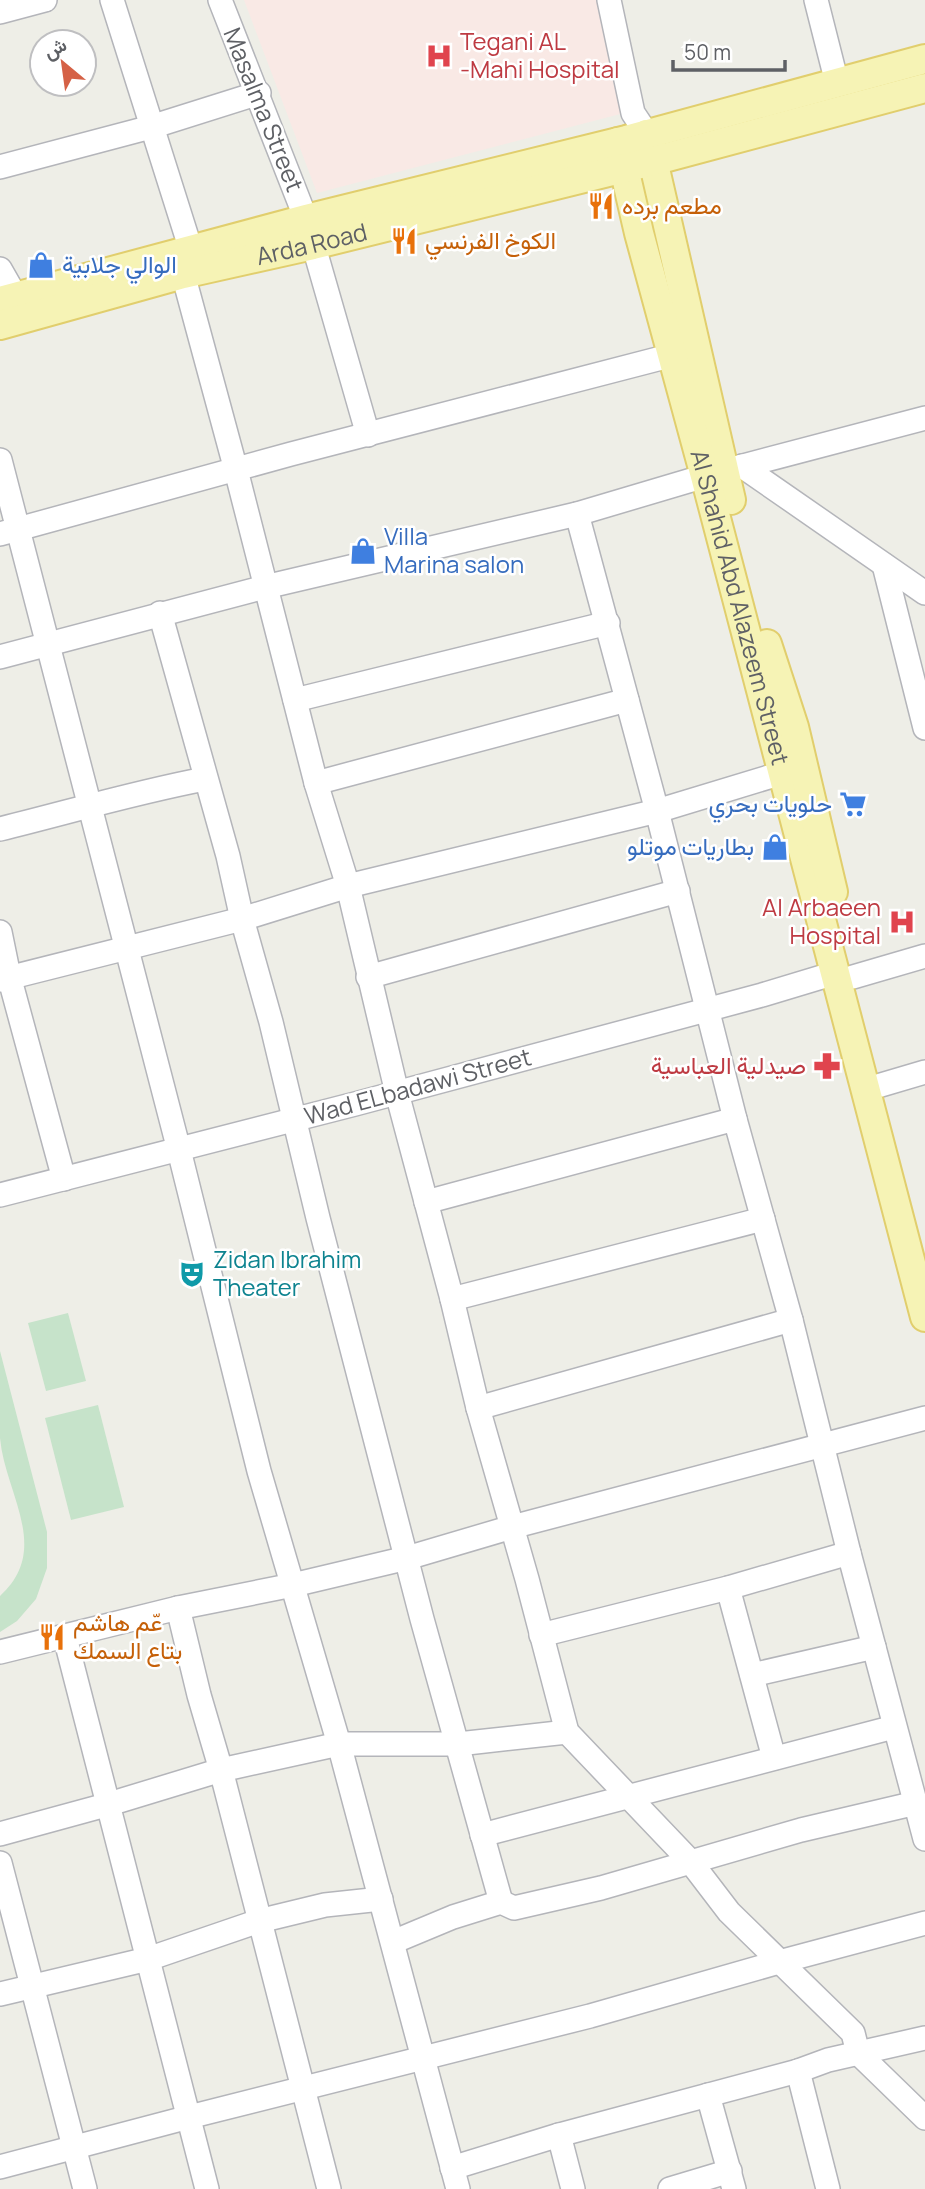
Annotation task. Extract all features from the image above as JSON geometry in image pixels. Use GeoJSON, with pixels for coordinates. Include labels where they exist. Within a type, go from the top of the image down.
{"type":"FeatureCollection","features":[{"type":"Feature","properties":{"kind":"main road"},"geometry":{"type":"LineString","coordinates":[[925,59],[837,83],[640,123],[621,155],[653,161],[925,88]]}},
{"type":"Feature","properties":{"kind":"main road","name":"Al Shahid Abd Alazeem Street"},"geometry":{"type":"LineString","coordinates":[[640,123],[653,161],[761,623],[783,729],[844,975],[917,1240]]}},
{"type":"Feature","properties":{"kind":"main road","name":"Al Shahid Abd Alazeem Street"},"geometry":{"type":"LineString","coordinates":[[621,155],[673,355],[724,471]]}},
{"type":"Feature","properties":{"kind":"main road","name":"Arda Road"},"geometry":{"type":"LineString","coordinates":[[8,299],[187,262],[621,155]]}},
{"type":"Feature","properties":{"kind":"main road","name":"Arda Road"},"geometry":{"type":"LineString","coordinates":[[0,325],[187,262]]}},
{"type":"Feature","properties":{"kind":"main road","name":"Al Shahid Abd Alazeem Street"},"geometry":{"type":"LineString","coordinates":[[783,729],[782,774],[881,1085],[917,1240],[925,1317]]}},
{"type":"Feature","properties":{"kind":"street"},"geometry":{"type":"LineString","coordinates":[[0,12],[45,0]]}},
{"type":"Feature","properties":{"kind":"street"},"geometry":{"type":"LineString","coordinates":[[112,0],[151,127],[187,262],[265,587],[316,783],[348,886],[368,977],[453,1299],[478,1408],[567,1732],[690,1861],[729,1912],[853,2033],[858,2053],[925,2118]]}},
{"type":"Feature","properties":{"kind":"street","name":"Masalma Street"},"geometry":{"type":"LineString","coordinates":[[220,0],[310,232],[368,435]]}},
{"type":"Feature","properties":{"kind":"street"},"geometry":{"type":"LineString","coordinates":[[609,0],[640,123]]}},
{"type":"Feature","properties":{"kind":"street"},"geometry":{"type":"LineString","coordinates":[[816,0],[837,83]]}},
{"type":"Feature","properties":{"kind":"street"},"geometry":{"type":"LineString","coordinates":[[0,167],[151,127],[258,93]]}},
{"type":"Feature","properties":{"kind":"street"},"geometry":{"type":"LineString","coordinates":[[0,269],[8,299]]}},
{"type":"Feature","properties":{"kind":"street"},"geometry":{"type":"LineString","coordinates":[[9,532],[673,355]]}},
{"type":"Feature","properties":{"kind":"street"},"geometry":{"type":"LineString","coordinates":[[0,657],[160,613],[577,513],[925,418]]}},
{"type":"Feature","properties":{"kind":"street"},"geometry":{"type":"LineString","coordinates":[[0,460],[9,532],[48,644],[259,1471],[339,1744],[455,2178],[559,2134],[798,2071],[828,2060],[925,2038]]}},
{"type":"Feature","properties":{"kind":"street"},"geometry":{"type":"LineString","coordinates":[[724,471],[884,565],[925,593]]}},
{"type":"Feature","properties":{"kind":"street"},"geometry":{"type":"LineString","coordinates":[[577,513],[678,891],[735,1119],[791,1320],[925,1839]]}},
{"type":"Feature","properties":{"kind":"street"},"geometry":{"type":"LineString","coordinates":[[884,565],[925,728]]}},
{"type":"Feature","properties":{"kind":"street"},"geometry":{"type":"LineString","coordinates":[[160,613],[228,856],[407,1558],[501,1902]]}},
{"type":"Feature","properties":{"kind":"street"},"geometry":{"type":"LineString","coordinates":[[295,699],[608,623]]}},
{"type":"Feature","properties":{"kind":"street"},"geometry":{"type":"LineString","coordinates":[[316,783],[627,699]]}},
{"type":"Feature","properties":{"kind":"street"},"geometry":{"type":"LineString","coordinates":[[5,978],[242,919],[348,886],[657,811],[782,774]]}},
{"type":"Feature","properties":{"kind":"street"},"geometry":{"type":"LineString","coordinates":[[0,829],[148,790],[205,779]]}},
{"type":"Feature","properties":{"kind":"street"},"geometry":{"type":"LineString","coordinates":[[368,977],[678,891]]}},
{"type":"Feature","properties":{"kind":"street"},"geometry":{"type":"LineString","coordinates":[[0,932],[5,978],[64,1179]]}},
{"type":"Feature","properties":{"kind":"street","name":"Wad ELbadawi Street"},"geometry":{"type":"LineString","coordinates":[[0,1195],[707,1010],[925,956]]}},
{"type":"Feature","properties":{"kind":"street"},"geometry":{"type":"LineString","coordinates":[[881,1085],[925,1072]]}},
{"type":"Feature","properties":{"kind":"street"},"geometry":{"type":"LineString","coordinates":[[426,1202],[735,1119]]}},
{"type":"Feature","properties":{"kind":"street"},"geometry":{"type":"LineString","coordinates":[[453,1299],[763,1219]]}},
{"type":"Feature","properties":{"kind":"street"},"geometry":{"type":"LineString","coordinates":[[478,1408],[791,1320]]}},
{"type":"Feature","properties":{"kind":"street"},"geometry":{"type":"LineString","coordinates":[[0,1652],[178,1608],[407,1558],[512,1527],[925,1418]]}},
{"type":"Feature","properties":{"kind":"street"},"geometry":{"type":"LineString","coordinates":[[541,1636],[728,1588],[849,1553]]}},
{"type":"Feature","properties":{"kind":"street"},"geometry":{"type":"LineString","coordinates":[[728,1588],[774,1758]]}},
{"type":"Feature","properties":{"kind":"street"},"geometry":{"type":"LineString","coordinates":[[178,1608],[329,2189]]}},
{"type":"Feature","properties":{"kind":"street"},"geometry":{"type":"LineString","coordinates":[[65,1637],[106,1805],[208,2189]]}},
{"type":"Feature","properties":{"kind":"street"},"geometry":{"type":"LineString","coordinates":[[752,1675],[874,1647]]}},
{"type":"Feature","properties":{"kind":"street"},"geometry":{"type":"LineString","coordinates":[[482,1835],[894,1727]]}},
{"type":"Feature","properties":{"kind":"street"},"geometry":{"type":"LineString","coordinates":[[0,1834],[221,1770],[339,1744],[458,1744],[567,1732]]}},
{"type":"Feature","properties":{"kind":"street"},"geometry":{"type":"LineString","coordinates":[[393,1942],[453,1917],[501,1902],[514,1908],[601,1888],[801,1830],[916,1803]]}},
{"type":"Feature","properties":{"kind":"street"},"geometry":{"type":"LineString","coordinates":[[0,1863],[85,2189]]}},
{"type":"Feature","properties":{"kind":"street"},"geometry":{"type":"LineString","coordinates":[[0,1994],[148,1959],[259,1921],[325,1905],[381,1899]]}},
{"type":"Feature","properties":{"kind":"street"},"geometry":{"type":"LineString","coordinates":[[0,2167],[590,2015],[925,1923]]}},
{"type":"Feature","properties":{"kind":"street"},"geometry":{"type":"LineString","coordinates":[[798,2071],[828,2189]]}},
{"type":"Feature","properties":{"kind":"street"},"geometry":{"type":"LineString","coordinates":[[670,2189],[732,2180],[708,2095]]}},
{"type":"Feature","properties":{"kind":"street"},"geometry":{"type":"LineString","coordinates":[[559,2134],[573,2189]]}},
{"type":"Feature","properties":{"kind":"shaded area","name":"Tegani AL -Mahi Hospital"},"geometry":{"type":"Polygon","coordinates":[[[244,0],[598,0],[628,112],[317,193],[244,0]]]}},
{"type":"Feature","properties":{"kind":"green space"},"geometry":{"type":"Polygon","coordinates":[[[68,1313],[86,1381],[46,1391],[28,1323],[68,1313]]]}},
{"type":"Feature","properties":{"kind":"green space"},"geometry":{"type":"Polygon","coordinates":[[[0,1351],[47,1532],[47,1568],[36,1599],[17,1621],[0,1632],[0,1596],[15,1578],[23,1559],[24,1540],[0,1438],[0,1351]]]}},
{"type":"Feature","properties":{"kind":"green space"},"geometry":{"type":"Polygon","coordinates":[[[98,1405],[124,1507],[71,1520],[45,1418],[98,1405]]]}},
{"type":"Feature","properties":{"kind":"place","name":"Tegani AL -Mahi Hospital"},"geometry":{"type":"Point","coordinates":[439,56]}},
{"type":"Feature","properties":{"kind":"place","name":"مطعم برده"},"geometry":{"type":"Point","coordinates":[601,206]}},
{"type":"Feature","properties":{"kind":"place","name":"الكوخ الفرنسي"},"geometry":{"type":"Point","coordinates":[404,241]}},
{"type":"Feature","properties":{"kind":"place","name":"الوالي جلابية"},"geometry":{"type":"Point","coordinates":[41,265]}},
{"type":"Feature","properties":{"kind":"place","name":"Villa Marina salon"},"geometry":{"type":"Point","coordinates":[363,551]}},
{"type":"Feature","properties":{"kind":"place","name":"حلويات بحري"},"geometry":{"type":"Point","coordinates":[853,804]}},
{"type":"Feature","properties":{"kind":"place","name":"بطاريات موتلو"},"geometry":{"type":"Point","coordinates":[775,847]}},
{"type":"Feature","properties":{"kind":"place","name":"Al Arbaeen Hospital"},"geometry":{"type":"Point","coordinates":[902,922]}},
{"type":"Feature","properties":{"kind":"place","name":"صيدلية العباسية"},"geometry":{"type":"Point","coordinates":[827,1066]}},
{"type":"Feature","properties":{"kind":"place","name":"Zidan Ibrahim Theater"},"geometry":{"type":"Point","coordinates":[192,1274]}},
{"type":"Feature","properties":{"kind":"place","name":"عّم هاشم بتاع السمك"},"geometry":{"type":"Point","coordinates":[52,1637]}}]}
